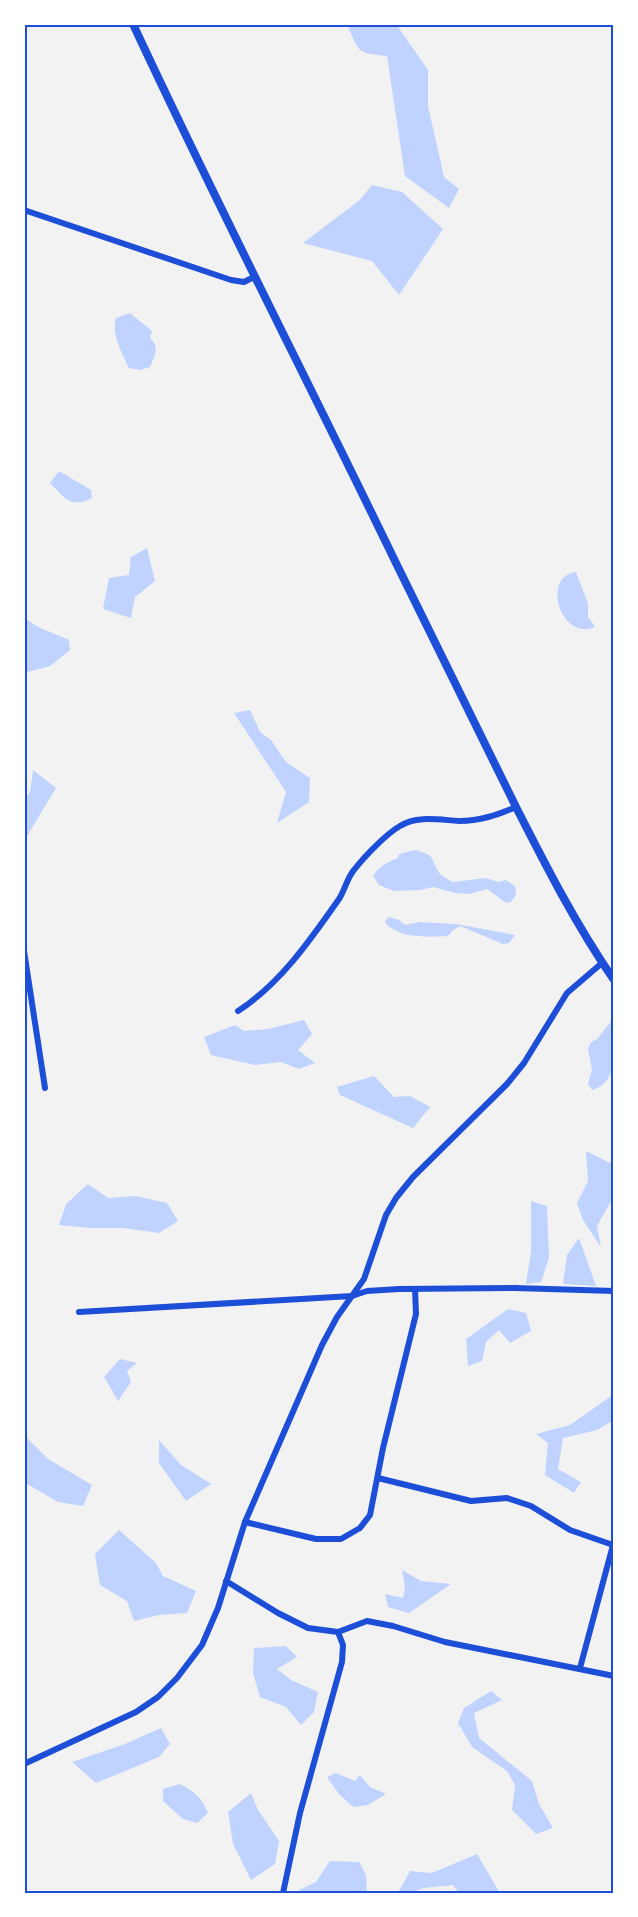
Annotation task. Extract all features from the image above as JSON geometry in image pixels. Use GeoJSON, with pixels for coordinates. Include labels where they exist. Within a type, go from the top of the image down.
{"type":"FeatureCollection","features":[{"type":"Feature","properties":{"kind":"main road"},"geometry":{"type":"LineString","coordinates":[[133,24],[254,277],[516,807],[556,884],[614,980]]}},
{"type":"Feature","properties":{"kind":"street"},"geometry":{"type":"LineString","coordinates":[[24,210],[231,280],[244,282],[254,277]]}},
{"type":"Feature","properties":{"kind":"street"},"geometry":{"type":"LineString","coordinates":[[238,1011],[258,999],[298,953],[341,895],[352,871],[399,826],[418,820],[458,821],[490,818],[516,807]]}},
{"type":"Feature","properties":{"kind":"street"},"geometry":{"type":"LineString","coordinates":[[24,951],[45,1088]]}},
{"type":"Feature","properties":{"kind":"street"},"geometry":{"type":"LineString","coordinates":[[24,1764],[136,1712],[158,1698],[202,1645],[218,1608],[245,1522],[322,1345],[337,1317],[364,1279],[386,1215],[413,1177],[507,1084],[524,1063],[567,993],[602,963]]}},
{"type":"Feature","properties":{"kind":"street"},"geometry":{"type":"LineString","coordinates":[[80,1312],[352,1296],[367,1292],[415,1289],[515,1288],[614,1291]]}},
{"type":"Feature","properties":{"kind":"street"},"geometry":{"type":"LineString","coordinates":[[245,1522],[316,1539],[341,1539],[360,1528],[370,1515],[383,1448],[416,1314],[415,1289]]}},
{"type":"Feature","properties":{"kind":"street"},"geometry":{"type":"LineString","coordinates":[[378,1478],[471,1501],[507,1498],[531,1506],[570,1530],[613,1545],[580,1668]]}},
{"type":"Feature","properties":{"kind":"street"},"geometry":{"type":"LineString","coordinates":[[226,1581],[278,1613],[308,1628],[338,1632],[367,1621],[393,1626],[445,1642],[614,1676]]}},
{"type":"Feature","properties":{"kind":"street"},"geometry":{"type":"LineString","coordinates":[[283,1893],[300,1813],[342,1662],[343,1645],[338,1632]]}},
{"type":"Feature","properties":{"kind":"water"},"geometry":{"type":"Polygon","coordinates":[[[347,24],[396,24],[428,70],[428,106],[444,177],[459,189],[449,208],[405,176],[387,56],[369,54],[360,49],[347,24]]]}},
{"type":"Feature","properties":{"kind":"water"},"geometry":{"type":"Polygon","coordinates":[[[372,185],[402,192],[443,229],[399,295],[372,261],[303,243],[360,200],[372,185]]]}},
{"type":"Feature","properties":{"kind":"water"},"geometry":{"type":"Polygon","coordinates":[[[130,313],[152,331],[150,338],[156,348],[150,367],[140,370],[129,368],[115,331],[116,318],[130,313]]]}},
{"type":"Feature","properties":{"kind":"water"},"geometry":{"type":"Polygon","coordinates":[[[59,471],[91,490],[92,498],[73,502],[64,497],[50,483],[59,471]]]}},
{"type":"Feature","properties":{"kind":"water"},"geometry":{"type":"Polygon","coordinates":[[[147,548],[155,581],[135,597],[131,618],[103,609],[109,578],[129,575],[131,557],[147,548]]]}},
{"type":"Feature","properties":{"kind":"water"},"geometry":{"type":"Polygon","coordinates":[[[576,572],[588,604],[588,617],[595,627],[583,629],[573,625],[565,618],[560,607],[557,596],[559,585],[565,576],[576,572]]]}},
{"type":"Feature","properties":{"kind":"water"},"geometry":{"type":"Polygon","coordinates":[[[24,618],[40,628],[69,640],[70,650],[50,666],[24,673],[24,618]]]}},
{"type":"Feature","properties":{"kind":"water"},"geometry":{"type":"Polygon","coordinates":[[[250,710],[260,732],[271,740],[286,762],[310,778],[309,802],[277,823],[286,792],[234,713],[250,710]]]}},
{"type":"Feature","properties":{"kind":"water"},"geometry":{"type":"Polygon","coordinates":[[[33,770],[56,788],[24,841],[24,801],[30,792],[33,770]]]}},
{"type":"Feature","properties":{"kind":"water"},"geometry":{"type":"Polygon","coordinates":[[[415,850],[431,856],[439,873],[453,882],[486,878],[498,882],[506,880],[515,886],[516,895],[511,902],[506,903],[487,889],[470,894],[455,893],[433,887],[394,891],[379,885],[373,876],[378,870],[398,858],[399,854],[415,850]]]}},
{"type":"Feature","properties":{"kind":"water"},"geometry":{"type":"Polygon","coordinates":[[[388,917],[399,920],[405,925],[419,922],[456,924],[515,935],[509,943],[503,944],[460,926],[448,936],[414,936],[391,928],[385,922],[388,917]]]}},
{"type":"Feature","properties":{"kind":"water"},"geometry":{"type":"Polygon","coordinates":[[[614,1018],[615,1049],[612,1070],[608,1079],[601,1086],[592,1090],[588,1084],[592,1070],[588,1049],[591,1042],[597,1039],[614,1018]]]}},
{"type":"Feature","properties":{"kind":"water"},"geometry":{"type":"Polygon","coordinates":[[[304,1020],[312,1034],[298,1050],[315,1063],[299,1069],[281,1062],[255,1065],[211,1055],[204,1037],[235,1025],[244,1031],[268,1029],[304,1020]]]}},
{"type":"Feature","properties":{"kind":"water"},"geometry":{"type":"Polygon","coordinates":[[[374,1076],[394,1097],[410,1096],[430,1107],[413,1128],[340,1095],[337,1087],[374,1076]]]}},
{"type":"Feature","properties":{"kind":"water"},"geometry":{"type":"Polygon","coordinates":[[[586,1151],[614,1163],[614,1199],[597,1226],[601,1247],[583,1220],[577,1203],[588,1181],[586,1151]]]}},
{"type":"Feature","properties":{"kind":"water"},"geometry":{"type":"Polygon","coordinates":[[[88,1184],[108,1198],[136,1196],[167,1203],[178,1221],[159,1233],[123,1228],[59,1225],[66,1204],[88,1184]]]}},
{"type":"Feature","properties":{"kind":"water"},"geometry":{"type":"Polygon","coordinates":[[[531,1201],[547,1206],[549,1258],[541,1282],[526,1284],[531,1252],[531,1201]]]}},
{"type":"Feature","properties":{"kind":"water"},"geometry":{"type":"Polygon","coordinates":[[[579,1238],[596,1286],[563,1284],[567,1255],[579,1238]]]}},
{"type":"Feature","properties":{"kind":"water"},"geometry":{"type":"Polygon","coordinates":[[[508,1309],[526,1313],[531,1331],[510,1343],[499,1330],[486,1342],[482,1361],[468,1366],[466,1339],[508,1309]]]}},
{"type":"Feature","properties":{"kind":"water"},"geometry":{"type":"Polygon","coordinates":[[[120,1359],[137,1363],[127,1371],[131,1382],[118,1401],[104,1377],[120,1359]]]}},
{"type":"Feature","properties":{"kind":"water"},"geometry":{"type":"Polygon","coordinates":[[[614,1394],[614,1420],[597,1430],[563,1438],[558,1469],[581,1482],[574,1493],[545,1475],[548,1443],[536,1434],[570,1425],[614,1394]]]}},
{"type":"Feature","properties":{"kind":"water"},"geometry":{"type":"Polygon","coordinates":[[[24,1435],[48,1459],[92,1485],[83,1506],[58,1502],[24,1482],[24,1435]]]}},
{"type":"Feature","properties":{"kind":"water"},"geometry":{"type":"Polygon","coordinates":[[[159,1440],[181,1465],[211,1484],[186,1501],[159,1463],[159,1440]]]}},
{"type":"Feature","properties":{"kind":"water"},"geometry":{"type":"Polygon","coordinates":[[[119,1530],[156,1563],[163,1576],[196,1591],[187,1613],[159,1615],[134,1621],[127,1601],[100,1585],[95,1554],[119,1530]]]}},
{"type":"Feature","properties":{"kind":"water"},"geometry":{"type":"Polygon","coordinates":[[[402,1570],[421,1581],[451,1584],[409,1613],[388,1607],[385,1594],[403,1598],[405,1587],[402,1570]]]}},
{"type":"Feature","properties":{"kind":"water"},"geometry":{"type":"Polygon","coordinates":[[[286,1646],[297,1657],[277,1669],[291,1680],[318,1692],[314,1712],[301,1725],[286,1707],[260,1697],[253,1673],[254,1648],[286,1646]]]}},
{"type":"Feature","properties":{"kind":"water"},"geometry":{"type":"Polygon","coordinates":[[[491,1691],[502,1700],[474,1713],[479,1738],[532,1781],[539,1804],[553,1828],[536,1834],[512,1810],[515,1785],[507,1771],[472,1747],[458,1723],[464,1708],[491,1691]]]}},
{"type":"Feature","properties":{"kind":"water"},"geometry":{"type":"Polygon","coordinates":[[[161,1728],[170,1744],[159,1757],[96,1783],[72,1762],[125,1744],[161,1728]]]}},
{"type":"Feature","properties":{"kind":"water"},"geometry":{"type":"Polygon","coordinates":[[[336,1773],[355,1781],[360,1775],[370,1787],[386,1794],[368,1805],[353,1807],[339,1794],[327,1777],[336,1773]]]}},
{"type":"Feature","properties":{"kind":"water"},"geometry":{"type":"Polygon","coordinates":[[[180,1784],[197,1795],[208,1813],[197,1823],[183,1819],[163,1801],[163,1789],[180,1784]]]}},
{"type":"Feature","properties":{"kind":"water"},"geometry":{"type":"Polygon","coordinates":[[[251,1793],[258,1810],[279,1841],[275,1864],[251,1880],[233,1844],[228,1812],[251,1793]]]}},
{"type":"Feature","properties":{"kind":"water"},"geometry":{"type":"Polygon","coordinates":[[[477,1854],[500,1893],[459,1893],[453,1885],[398,1893],[410,1871],[432,1873],[477,1854]]]}},
{"type":"Feature","properties":{"kind":"water"},"geometry":{"type":"Polygon","coordinates":[[[330,1861],[359,1862],[366,1875],[367,1893],[305,1893],[299,1890],[316,1882],[330,1861]]]}}]}
